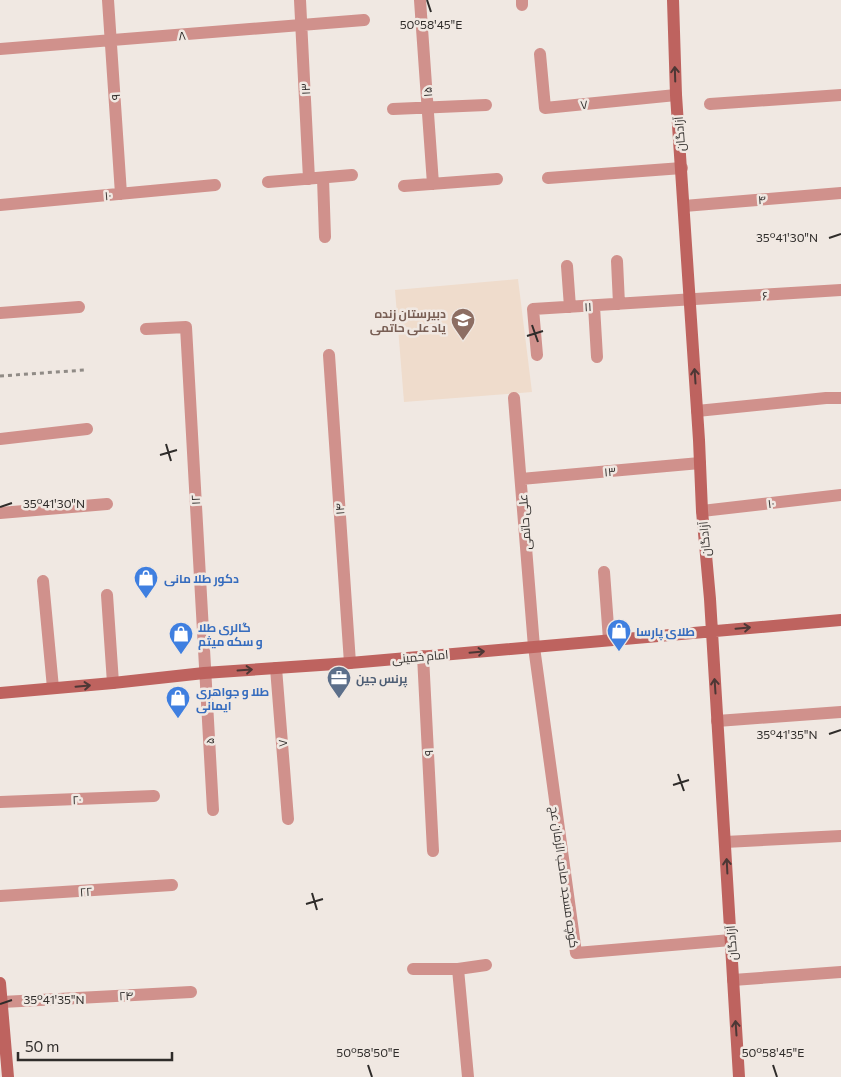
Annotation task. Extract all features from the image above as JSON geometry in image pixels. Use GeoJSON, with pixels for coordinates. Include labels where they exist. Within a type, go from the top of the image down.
{"type":"FeatureCollection","features":[{"type":"Feature","properties":{"kind":"main road","name":"آزادگان"},"geometry":{"type":"LineString","coordinates":[[673,0],[676,95],[702,511],[712,631],[739,1077]]}},
{"type":"Feature","properties":{"kind":"main road","name":"امام خمینی"},"geometry":{"type":"LineString","coordinates":[[0,693],[204,673],[350,663],[841,620]]}},
{"type":"Feature","properties":{"kind":"main road"},"geometry":{"type":"LineString","coordinates":[[0,983],[8,1077]]}},
{"type":"Feature","properties":{"kind":"street","name":"۹"},"geometry":{"type":"LineString","coordinates":[[108,0],[121,194]]}},
{"type":"Feature","properties":{"kind":"street","name":"۱۳"},"geometry":{"type":"LineString","coordinates":[[300,0],[310,179]]}},
{"type":"Feature","properties":{"kind":"street","name":"۱۵"},"geometry":{"type":"LineString","coordinates":[[420,0],[433,184]]}},
{"type":"Feature","properties":{"kind":"street","name":"۸"},"geometry":{"type":"LineString","coordinates":[[0,50],[364,20]]}},
{"type":"Feature","properties":{"kind":"street","name":"۷"},"geometry":{"type":"LineString","coordinates":[[540,54],[546,108],[676,95]]}},
{"type":"Feature","properties":{"kind":"street"},"geometry":{"type":"LineString","coordinates":[[710,104],[841,95]]}},
{"type":"Feature","properties":{"kind":"street"},"geometry":{"type":"LineString","coordinates":[[393,109],[486,105]]}},
{"type":"Feature","properties":{"kind":"street"},"geometry":{"type":"LineString","coordinates":[[548,178],[682,168]]}},
{"type":"Feature","properties":{"kind":"street"},"geometry":{"type":"LineString","coordinates":[[268,182],[352,175]]}},
{"type":"Feature","properties":{"kind":"street"},"geometry":{"type":"LineString","coordinates":[[323,178],[325,237]]}},
{"type":"Feature","properties":{"kind":"street"},"geometry":{"type":"LineString","coordinates":[[404,186],[497,179]]}},
{"type":"Feature","properties":{"kind":"street","name":"۱۰"},"geometry":{"type":"LineString","coordinates":[[0,205],[215,186]]}},
{"type":"Feature","properties":{"kind":"street","name":"۴"},"geometry":{"type":"LineString","coordinates":[[684,206],[841,193]]}},
{"type":"Feature","properties":{"kind":"street"},"geometry":{"type":"LineString","coordinates":[[616,261],[619,304]]}},
{"type":"Feature","properties":{"kind":"street"},"geometry":{"type":"LineString","coordinates":[[568,266],[570,307]]}},
{"type":"Feature","properties":{"kind":"street","name":"۶"},"geometry":{"type":"LineString","coordinates":[[690,300],[841,290]]}},
{"type":"Feature","properties":{"kind":"street","name":"۱۱"},"geometry":{"type":"LineString","coordinates":[[536,354],[532,309],[690,300]]}},
{"type":"Feature","properties":{"kind":"street"},"geometry":{"type":"LineString","coordinates":[[594,306],[597,357]]}},
{"type":"Feature","properties":{"kind":"street"},"geometry":{"type":"LineString","coordinates":[[0,313],[79,307]]}},
{"type":"Feature","properties":{"kind":"street","name":"۱۲"},"geometry":{"type":"LineString","coordinates":[[146,330],[186,327],[204,673]]}},
{"type":"Feature","properties":{"kind":"street","name":"۱۴"},"geometry":{"type":"LineString","coordinates":[[329,355],[350,663]]}},
{"type":"Feature","properties":{"kind":"street","name":"علی حاتمی"},"geometry":{"type":"LineString","coordinates":[[514,398],[534,647]]}},
{"type":"Feature","properties":{"kind":"street"},"geometry":{"type":"LineString","coordinates":[[697,411],[841,398]]}},
{"type":"Feature","properties":{"kind":"street"},"geometry":{"type":"LineString","coordinates":[[0,439],[87,429]]}},
{"type":"Feature","properties":{"kind":"street","name":"۱۳"},"geometry":{"type":"LineString","coordinates":[[521,480],[700,463]]}},
{"type":"Feature","properties":{"kind":"street","name":"۱۰"},"geometry":{"type":"LineString","coordinates":[[702,511],[841,495]]}},
{"type":"Feature","properties":{"kind":"street"},"geometry":{"type":"LineString","coordinates":[[0,513],[107,504]]}},
{"type":"Feature","properties":{"kind":"street"},"geometry":{"type":"LineString","coordinates":[[604,572],[609,640]]}},
{"type":"Feature","properties":{"kind":"street"},"geometry":{"type":"LineString","coordinates":[[43,581],[53,688]]}},
{"type":"Feature","properties":{"kind":"street"},"geometry":{"type":"LineString","coordinates":[[107,595],[113,683]]}},
{"type":"Feature","properties":{"kind":"street","name":"کوچه مسجد صاحب الزمان عج"},"geometry":{"type":"LineString","coordinates":[[534,647],[576,953],[731,940]]}},
{"type":"Feature","properties":{"kind":"street","name":"۹"},"geometry":{"type":"LineString","coordinates":[[423,656],[433,851]]}},
{"type":"Feature","properties":{"kind":"street","name":"۷"},"geometry":{"type":"LineString","coordinates":[[276,668],[288,819]]}},
{"type":"Feature","properties":{"kind":"street","name":"۵"},"geometry":{"type":"LineString","coordinates":[[204,673],[213,810]]}},
{"type":"Feature","properties":{"kind":"street"},"geometry":{"type":"LineString","coordinates":[[717,722],[841,712]]}},
{"type":"Feature","properties":{"kind":"street","name":"۲۰"},"geometry":{"type":"LineString","coordinates":[[0,802],[154,796]]}},
{"type":"Feature","properties":{"kind":"street"},"geometry":{"type":"LineString","coordinates":[[725,842],[841,836]]}},
{"type":"Feature","properties":{"kind":"street","name":"۲۲"},"geometry":{"type":"LineString","coordinates":[[0,896],[172,885]]}},
{"type":"Feature","properties":{"kind":"street"},"geometry":{"type":"LineString","coordinates":[[413,969],[458,969],[486,965]]}},
{"type":"Feature","properties":{"kind":"street"},"geometry":{"type":"LineString","coordinates":[[458,969],[468,1077]]}},
{"type":"Feature","properties":{"kind":"street"},"geometry":{"type":"LineString","coordinates":[[733,980],[841,972]]}},
{"type":"Feature","properties":{"kind":"street","name":"۲۴"},"geometry":{"type":"LineString","coordinates":[[2,1002],[191,992]]}},
{"type":"Feature","properties":{"kind":"path"},"geometry":{"type":"LineString","coordinates":[[0,376],[85,370]]}},
{"type":"Feature","properties":{"kind":"shaded area","name":"دبیرستان زنده یاد علی حاتمی"},"geometry":{"type":"Polygon","coordinates":[[[518,279],[532,392],[404,402],[395,290],[518,279]]]}},
{"type":"Feature","properties":{"kind":"place","name":"دبیرستان زنده یاد علی حاتمی"},"geometry":{"type":"Point","coordinates":[463,341]}},
{"type":"Feature","properties":{"kind":"place","name":"دکور طلا مانی"},"geometry":{"type":"Point","coordinates":[146,599]}},
{"type":"Feature","properties":{"kind":"place","name":"طلای پارسا"},"geometry":{"type":"Point","coordinates":[619,652]}},
{"type":"Feature","properties":{"kind":"place","name":"گالری طلا و سکه میثم"},"geometry":{"type":"Point","coordinates":[181,655]}},
{"type":"Feature","properties":{"kind":"place","name":"پرنس جین"},"geometry":{"type":"Point","coordinates":[339,699]}},
{"type":"Feature","properties":{"kind":"place","name":"طلا و جواهری ایمانی"},"geometry":{"type":"Point","coordinates":[178,719]}}]}
